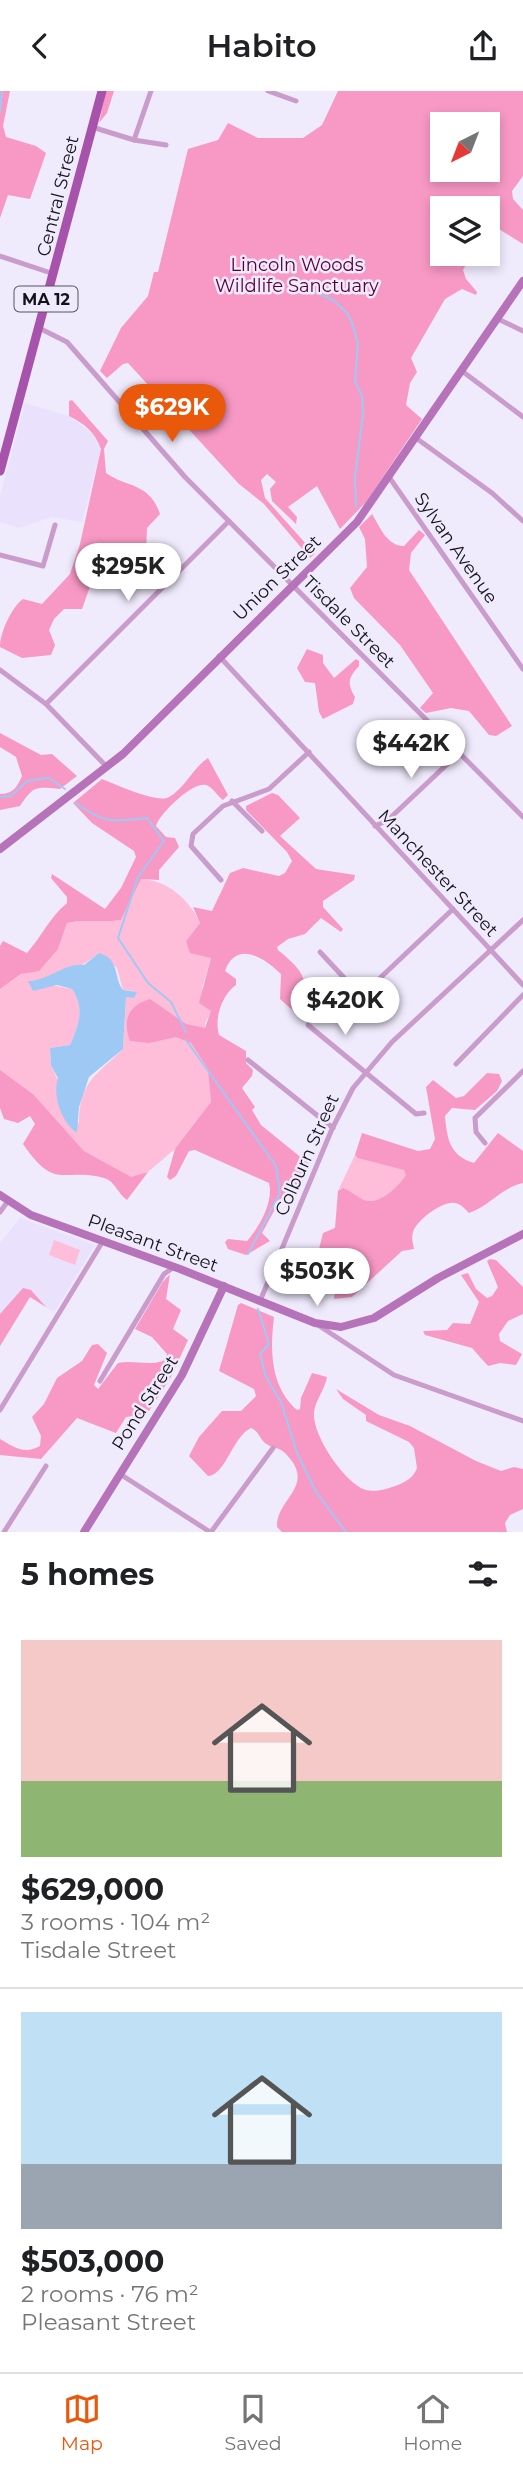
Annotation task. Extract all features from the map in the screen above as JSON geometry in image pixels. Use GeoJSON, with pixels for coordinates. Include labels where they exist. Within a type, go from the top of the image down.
{"type":"FeatureCollection","features":[{"type":"Feature","properties":{"kind":"main road","name":"Central Street"},"geometry":{"type":"LineString","coordinates":[[0,471],[102,91]]}},
{"type":"Feature","properties":{"kind":"street"},"geometry":{"type":"LineString","coordinates":[[134,140],[151,91]]}},
{"type":"Feature","properties":{"kind":"street"},"geometry":{"type":"LineString","coordinates":[[268,91],[296,101]]}},
{"type":"Feature","properties":{"kind":"street"},"geometry":{"type":"LineString","coordinates":[[92,127],[134,140],[166,145]]}},
{"type":"Feature","properties":{"kind":"street"},"geometry":{"type":"LineString","coordinates":[[0,255],[54,274]]}},
{"type":"Feature","properties":{"kind":"street","name":"Union Street"},"geometry":{"type":"LineString","coordinates":[[0,849],[107,767],[357,522],[523,281]]}},
{"type":"Feature","properties":{"kind":"street"},"geometry":{"type":"LineString","coordinates":[[498,319],[523,331]]}},
{"type":"Feature","properties":{"kind":"street","name":"Tisdale Street"},"geometry":{"type":"LineString","coordinates":[[39,328],[66,342],[160,450],[523,817]]}},
{"type":"Feature","properties":{"kind":"street"},"geometry":{"type":"LineString","coordinates":[[462,371],[523,418]]}},
{"type":"Feature","properties":{"kind":"street"},"geometry":{"type":"LineString","coordinates":[[416,439],[492,493],[523,521]]}},
{"type":"Feature","properties":{"kind":"street","name":"Sylvan Avenue"},"geometry":{"type":"LineString","coordinates":[[389,477],[523,669]]}},
{"type":"Feature","properties":{"kind":"street"},"geometry":{"type":"LineString","coordinates":[[46,704],[229,521]]}},
{"type":"Feature","properties":{"kind":"street"},"geometry":{"type":"LineString","coordinates":[[0,555],[43,566],[55,525]]}},
{"type":"Feature","properties":{"kind":"street","name":"Manchester Street"},"geometry":{"type":"LineString","coordinates":[[219,656],[523,985]]}},
{"type":"Feature","properties":{"kind":"street"},"geometry":{"type":"LineString","coordinates":[[0,670],[46,704],[107,767]]}},
{"type":"Feature","properties":{"kind":"street"},"geometry":{"type":"LineString","coordinates":[[221,880],[195,852],[191,842],[204,822],[232,801],[269,789],[309,752]]}},
{"type":"Feature","properties":{"kind":"street"},"geometry":{"type":"LineString","coordinates":[[375,825],[388,820],[459,753]]}},
{"type":"Feature","properties":{"kind":"street"},"geometry":{"type":"LineString","coordinates":[[232,801],[262,831]]}},
{"type":"Feature","properties":{"kind":"street"},"geometry":{"type":"LineString","coordinates":[[320,952],[361,996],[453,909]]}},
{"type":"Feature","properties":{"kind":"street","name":"Colburn Street"},"geometry":{"type":"LineString","coordinates":[[260,1301],[333,1128],[364,1073],[523,919]]}},
{"type":"Feature","properties":{"kind":"street"},"geometry":{"type":"LineString","coordinates":[[456,1064],[523,995]]}},
{"type":"Feature","properties":{"kind":"street"},"geometry":{"type":"LineString","coordinates":[[307,1025],[327,1038],[364,1073],[416,1114],[424,1113]]}},
{"type":"Feature","properties":{"kind":"street"},"geometry":{"type":"LineString","coordinates":[[248,1060],[333,1128]]}},
{"type":"Feature","properties":{"kind":"street"},"geometry":{"type":"LineString","coordinates":[[485,1143],[476,1132],[475,1118],[523,1071]]}},
{"type":"Feature","properties":{"kind":"street","name":"Pleasant Street"},"geometry":{"type":"LineString","coordinates":[[0,1195],[32,1215],[174,1266],[315,1323],[347,1327],[374,1318],[438,1278],[523,1234]]}},
{"type":"Feature","properties":{"kind":"street"},"geometry":{"type":"LineString","coordinates":[[0,1212],[8,1201]]}},
{"type":"Feature","properties":{"kind":"street"},"geometry":{"type":"LineString","coordinates":[[0,1410],[103,1241]]}},
{"type":"Feature","properties":{"kind":"street"},"geometry":{"type":"LineString","coordinates":[[100,1381],[164,1275],[174,1266]]}},
{"type":"Feature","properties":{"kind":"street","name":"Pond Street"},"geometry":{"type":"LineString","coordinates":[[84,1532],[185,1371],[224,1286]]}},
{"type":"Feature","properties":{"kind":"street"},"geometry":{"type":"LineString","coordinates":[[315,1323],[394,1374],[523,1421]]}},
{"type":"Feature","properties":{"kind":"street"},"geometry":{"type":"LineString","coordinates":[[120,1474],[211,1532],[273,1448]]}},
{"type":"Feature","properties":{"kind":"street"},"geometry":{"type":"LineString","coordinates":[[4,1532],[46,1466]]}},
{"type":"Feature","properties":{"kind":"shaded area"},"geometry":{"type":"Polygon","coordinates":[[[25,403],[69,416],[97,437],[101,449],[82,522],[52,517],[19,528],[0,522],[0,496],[25,403]]]}},
{"type":"Feature","properties":{"kind":"shaded area"},"geometry":{"type":"Polygon","coordinates":[[[141,879],[160,883],[176,892],[190,906],[200,923],[186,941],[211,958],[202,988],[212,1011],[205,1023],[211,1102],[183,1142],[148,1172],[131,1178],[84,1151],[33,1094],[0,1070],[0,989],[58,949],[67,923],[121,920],[141,879]],[[99,953],[66,972],[28,981],[72,989],[76,996],[79,1017],[70,1045],[50,1048],[51,1066],[79,1124],[86,1088],[97,1073],[123,1049],[126,997],[134,998],[133,991],[123,990],[117,968],[99,953]]]}},
{"type":"Feature","properties":{"kind":"shaded area"},"geometry":{"type":"Polygon","coordinates":[[[355,1155],[404,1170],[407,1175],[394,1189],[376,1200],[364,1200],[343,1188],[338,1191],[355,1155]]]}},
{"type":"Feature","properties":{"kind":"shaded area"},"geometry":{"type":"Polygon","coordinates":[[[20,1218],[95,1245],[54,1312],[30,1297],[0,1346],[0,1243],[20,1218]]]}},
{"type":"Feature","properties":{"kind":"shaded area"},"geometry":{"type":"Polygon","coordinates":[[[54,1240],[80,1250],[75,1265],[49,1255],[54,1240]]]}},
{"type":"Feature","properties":{"kind":"green space"},"geometry":{"type":"Polygon","coordinates":[[[0,91],[10,91],[3,126],[6,137],[36,146],[46,153],[30,199],[8,195],[0,218],[0,91]]]}},
{"type":"Feature","properties":{"kind":"green space"},"geometry":{"type":"Polygon","coordinates":[[[106,91],[114,91],[107,113],[99,123],[106,91]]]}},
{"type":"Feature","properties":{"kind":"green space","name":"Lincoln Woods Wildlife Sanctuary"},"geometry":{"type":"Polygon","coordinates":[[[338,91],[523,91],[523,176],[512,191],[513,199],[523,210],[523,244],[500,230],[500,196],[430,196],[430,266],[465,266],[463,270],[466,279],[477,292],[476,295],[462,289],[445,299],[411,358],[417,372],[410,383],[406,405],[422,419],[366,502],[340,529],[317,486],[288,507],[297,517],[296,524],[272,501],[270,489],[276,482],[267,474],[261,480],[265,498],[315,554],[310,558],[264,504],[239,484],[128,363],[107,378],[100,371],[121,328],[148,296],[154,272],[158,272],[188,149],[218,140],[228,123],[258,138],[303,138],[322,125],[338,91]]]}},
{"type":"Feature","properties":{"kind":"green space"},"geometry":{"type":"Polygon","coordinates":[[[72,400],[108,441],[104,449],[106,473],[144,491],[160,514],[147,528],[146,554],[119,573],[105,572],[93,578],[82,609],[64,609],[54,619],[49,630],[55,645],[51,655],[22,658],[0,647],[4,628],[10,614],[23,599],[42,604],[70,574],[80,544],[101,449],[89,429],[69,416],[69,401],[72,400]]]}},
{"type":"Feature","properties":{"kind":"green space"},"geometry":{"type":"Polygon","coordinates":[[[372,514],[385,535],[398,545],[404,546],[419,530],[425,535],[411,553],[409,570],[512,726],[496,736],[489,735],[469,711],[451,708],[426,713],[420,708],[433,693],[400,645],[354,598],[350,588],[367,567],[365,539],[359,527],[372,514]]]}},
{"type":"Feature","properties":{"kind":"green space"},"geometry":{"type":"Polygon","coordinates":[[[307,649],[323,655],[323,663],[334,678],[356,659],[359,661],[350,681],[355,697],[353,704],[323,719],[319,712],[315,683],[305,682],[297,668],[307,649]]]}},
{"type":"Feature","properties":{"kind":"green space"},"geometry":{"type":"Polygon","coordinates":[[[0,733],[41,755],[52,754],[77,776],[60,789],[36,789],[20,806],[0,810],[0,794],[14,789],[22,776],[16,757],[0,747],[0,733]]]}},
{"type":"Feature","properties":{"kind":"green space"},"geometry":{"type":"Polygon","coordinates":[[[208,758],[228,795],[223,800],[208,786],[200,785],[177,799],[163,814],[156,826],[166,837],[175,838],[179,847],[159,870],[159,880],[141,879],[121,920],[67,923],[58,949],[39,971],[21,974],[0,989],[0,946],[3,941],[27,953],[67,903],[67,897],[51,878],[52,874],[105,909],[121,888],[136,857],[134,851],[92,823],[73,803],[102,779],[146,796],[169,797],[208,758]]]}},
{"type":"Feature","properties":{"kind":"green space"},"geometry":{"type":"Polygon","coordinates":[[[272,793],[278,795],[300,818],[280,836],[316,869],[355,875],[354,880],[323,901],[323,907],[343,929],[341,932],[321,918],[305,934],[288,939],[277,947],[303,979],[304,994],[300,1017],[280,999],[281,974],[259,957],[251,954],[236,956],[225,971],[236,979],[236,985],[223,1001],[218,1014],[219,1035],[246,1051],[246,1063],[253,1070],[252,1076],[242,1088],[255,1107],[252,1110],[261,1125],[309,1164],[297,1196],[285,1196],[280,1200],[262,1233],[270,1241],[246,1255],[228,1249],[225,1242],[228,1239],[247,1241],[252,1236],[267,1206],[269,1183],[195,1150],[189,1151],[176,1176],[170,1180],[167,1177],[175,1149],[211,1102],[208,1069],[191,1043],[176,1037],[149,1043],[130,1041],[127,1020],[132,1009],[150,999],[186,1024],[205,1028],[211,1011],[199,1003],[211,958],[190,953],[186,941],[200,923],[193,907],[212,911],[230,873],[243,868],[279,876],[285,873],[292,861],[287,852],[246,810],[246,806],[272,793]]]}},
{"type":"Feature","properties":{"kind":"green space"},"geometry":{"type":"Polygon","coordinates":[[[0,1070],[33,1094],[84,1151],[131,1177],[148,1172],[127,1200],[104,1178],[52,1173],[34,1159],[23,1144],[35,1124],[30,1116],[18,1123],[4,1119],[0,1108],[0,1070]]]}},
{"type":"Feature","properties":{"kind":"green space"},"geometry":{"type":"Polygon","coordinates":[[[487,1073],[499,1074],[502,1081],[497,1091],[475,1110],[452,1108],[445,1116],[449,1139],[460,1156],[474,1163],[498,1133],[523,1151],[523,1183],[515,1185],[469,1213],[455,1203],[437,1208],[415,1227],[412,1236],[414,1249],[402,1251],[352,1297],[334,1299],[345,1264],[345,1254],[335,1252],[323,1262],[316,1261],[323,1233],[335,1228],[338,1191],[343,1188],[364,1200],[376,1200],[394,1189],[406,1175],[404,1170],[358,1158],[355,1155],[362,1133],[418,1151],[430,1149],[435,1139],[426,1087],[433,1080],[456,1098],[464,1096],[487,1073]]]}},
{"type":"Feature","properties":{"kind":"green space"},"geometry":{"type":"Polygon","coordinates":[[[496,1260],[523,1287],[523,1314],[508,1321],[499,1334],[500,1341],[522,1354],[516,1365],[500,1363],[488,1366],[472,1348],[425,1335],[423,1331],[447,1330],[453,1323],[470,1324],[479,1302],[461,1275],[468,1273],[476,1289],[487,1298],[492,1296],[498,1287],[487,1261],[496,1260]]]}},
{"type":"Feature","properties":{"kind":"green space"},"geometry":{"type":"Polygon","coordinates":[[[170,1274],[166,1299],[181,1310],[173,1329],[188,1340],[171,1377],[147,1414],[126,1417],[116,1433],[77,1418],[41,1459],[0,1455],[0,1439],[24,1450],[40,1446],[41,1436],[32,1417],[44,1404],[57,1378],[82,1361],[92,1345],[98,1344],[107,1353],[94,1385],[98,1389],[118,1363],[163,1361],[167,1354],[152,1337],[135,1329],[170,1274]]]}},
{"type":"Feature","properties":{"kind":"green space"},"geometry":{"type":"Polygon","coordinates":[[[23,1288],[31,1290],[46,1307],[30,1297],[0,1346],[0,1314],[23,1288]]]}},
{"type":"Feature","properties":{"kind":"green space"},"geometry":{"type":"Polygon","coordinates":[[[241,1303],[274,1317],[274,1367],[281,1390],[297,1410],[300,1409],[301,1398],[312,1373],[327,1377],[315,1407],[315,1421],[323,1444],[337,1466],[353,1483],[365,1490],[375,1491],[404,1482],[412,1477],[417,1468],[414,1448],[409,1442],[366,1421],[366,1415],[343,1399],[336,1389],[379,1415],[410,1426],[476,1461],[501,1471],[514,1467],[523,1469],[523,1509],[510,1515],[505,1523],[507,1532],[282,1532],[277,1527],[278,1517],[297,1483],[298,1474],[285,1453],[265,1443],[251,1428],[239,1439],[220,1469],[208,1476],[189,1456],[199,1437],[222,1411],[241,1411],[256,1396],[254,1389],[219,1371],[238,1305],[241,1303]]]}},
{"type":"Feature","properties":{"kind":"water"},"geometry":{"type":"Polygon","coordinates":[[[99,953],[110,959],[123,990],[137,992],[134,998],[126,997],[123,1049],[89,1077],[79,1107],[77,1133],[67,1123],[57,1101],[58,1078],[51,1066],[50,1048],[70,1045],[78,1023],[76,996],[72,989],[57,985],[33,991],[28,981],[43,978],[70,966],[84,965],[99,953]]]}},
{"type":"Feature","properties":{"kind":"waterway"},"geometry":{"type":"LineString","coordinates":[[0,112],[2,91]]}},
{"type":"Feature","properties":{"kind":"waterway"},"geometry":{"type":"LineString","coordinates":[[309,289],[333,300],[347,313],[358,345],[355,381],[362,396],[363,414],[355,477],[356,507]]}},
{"type":"Feature","properties":{"kind":"waterway"},"geometry":{"type":"LineString","coordinates":[[0,797],[11,796],[27,781],[49,778],[65,789]]}},
{"type":"Feature","properties":{"kind":"waterway"},"geometry":{"type":"LineString","coordinates":[[76,803],[94,815],[110,820],[147,818],[164,841],[138,877],[118,938],[148,983],[171,1002],[186,1032]]}},
{"type":"Feature","properties":{"kind":"waterway"},"geometry":{"type":"LineString","coordinates":[[186,1040],[276,1166],[280,1193],[248,1254]]}},
{"type":"Feature","properties":{"kind":"waterway"},"geometry":{"type":"LineString","coordinates":[[258,1309],[269,1344],[260,1354],[266,1377],[281,1402],[297,1453],[316,1492],[346,1532]]}}]}
